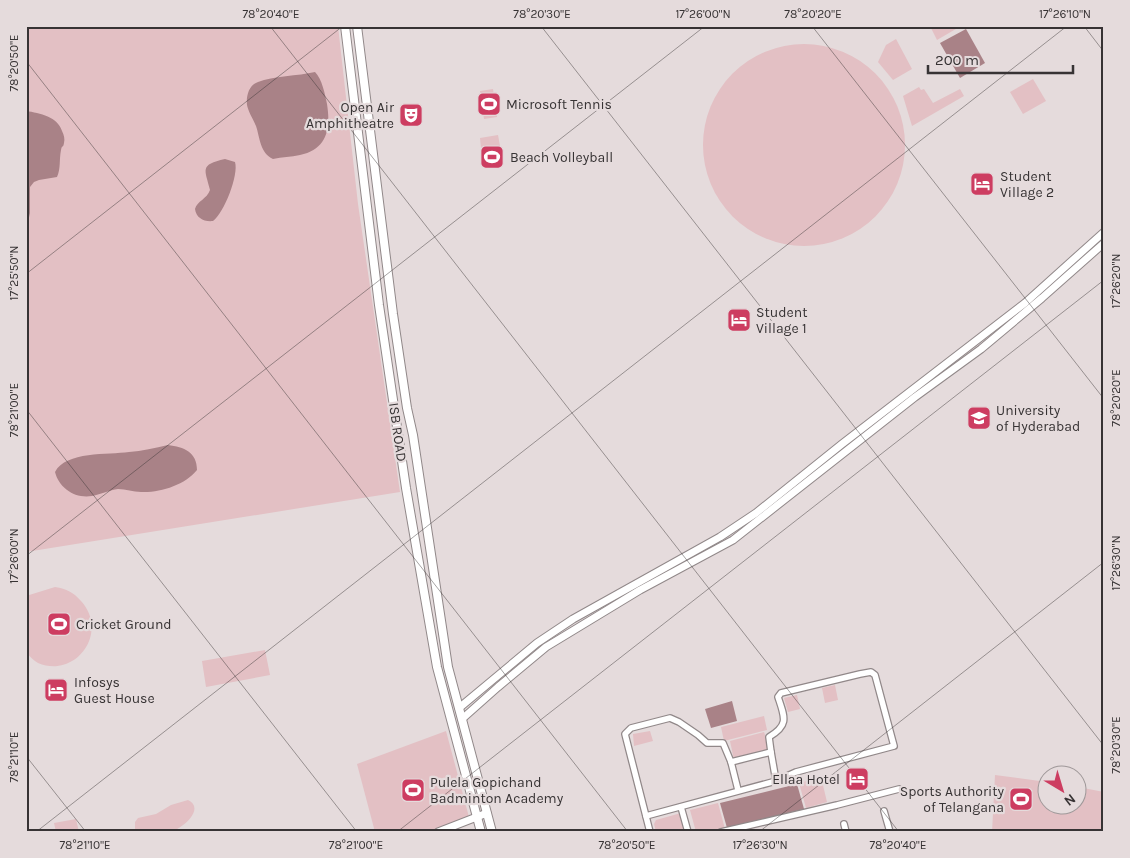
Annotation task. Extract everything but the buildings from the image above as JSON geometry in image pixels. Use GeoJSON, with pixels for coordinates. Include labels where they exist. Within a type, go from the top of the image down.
{"type":"FeatureCollection","features":[{"type":"Feature","properties":{"kind":"main road","name":"ISB ROAD"},"geometry":{"type":"LineString","coordinates":[[345,26],[378,296],[406,488],[437,667],[481,832]]}},
{"type":"Feature","properties":{"kind":"main road","name":"ISB ROAD"},"geometry":{"type":"LineString","coordinates":[[357,26],[393,314],[448,667],[492,832]]}},
{"type":"Feature","properties":{"kind":"street"},"geometry":{"type":"LineString","coordinates":[[459,708],[537,643],[573,619],[720,537],[756,513],[1025,303],[1104,232]]}},
{"type":"Feature","properties":{"kind":"street"},"geometry":{"type":"LineString","coordinates":[[462,719],[546,647],[640,590],[733,540],[907,403],[981,349],[1104,243]]}},
{"type":"Feature","properties":{"kind":"street"},"geometry":{"type":"LineString","coordinates":[[646,816],[776,781],[796,772],[894,746],[875,675],[871,672],[860,674],[781,693],[778,697],[784,724],[782,729],[769,737],[776,781]]}},
{"type":"Feature","properties":{"kind":"street"},"geometry":{"type":"LineString","coordinates":[[650,832],[625,734],[627,730],[670,718],[679,722],[707,743],[724,743],[738,790]]}},
{"type":"Feature","properties":{"kind":"street"},"geometry":{"type":"LineString","coordinates":[[731,762],[771,752]]}},
{"type":"Feature","properties":{"kind":"street"},"geometry":{"type":"LineString","coordinates":[[720,832],[899,789]]}},
{"type":"Feature","properties":{"kind":"street"},"geometry":{"type":"LineString","coordinates":[[681,806],[688,832]]}},
{"type":"Feature","properties":{"kind":"street"},"geometry":{"type":"LineString","coordinates":[[884,811],[890,832]]}},
{"type":"Feature","properties":{"kind":"street"},"geometry":{"type":"LineString","coordinates":[[438,832],[487,815]]}},
{"type":"Feature","properties":{"kind":"street"},"geometry":{"type":"LineString","coordinates":[[451,832],[477,819]]}},
{"type":"Feature","properties":{"kind":"street"},"geometry":{"type":"LineString","coordinates":[[844,824],[846,832]]}},
{"type":"Feature","properties":{"kind":"shaded area"},"geometry":{"type":"Polygon","coordinates":[[[26,26],[338,26],[358,204],[400,492],[26,552],[26,26]]]}},
{"type":"Feature","properties":{"kind":"shaded area"},"geometry":{"type":"Polygon","coordinates":[[[930,26],[961,26],[937,40],[930,26]]]}},
{"type":"Feature","properties":{"kind":"shaded area"},"geometry":{"type":"Polygon","coordinates":[[[966,29],[985,63],[960,78],[940,43],[966,29]]]}},
{"type":"Feature","properties":{"kind":"shaded area"},"geometry":{"type":"Polygon","coordinates":[[[896,39],[912,69],[893,80],[878,62],[886,45],[896,39]]]}},
{"type":"Feature","properties":{"kind":"shaded area"},"geometry":{"type":"Polygon","coordinates":[[[804,44],[824,46],[851,56],[868,67],[882,81],[897,107],[903,125],[905,145],[903,165],[893,192],[882,209],[868,223],[842,238],[824,244],[804,246],[784,244],[757,234],[740,223],[726,209],[711,183],[705,165],[703,145],[705,125],[715,98],[726,81],[740,67],[766,52],[784,46],[804,44]]]}},
{"type":"Feature","properties":{"kind":"shaded area"},"geometry":{"type":"Polygon","coordinates":[[[315,72],[324,91],[327,104],[328,122],[325,137],[316,148],[309,152],[297,156],[273,159],[265,153],[256,126],[248,110],[249,91],[255,83],[264,80],[315,72]]]}},
{"type":"Feature","properties":{"kind":"shaded area"},"geometry":{"type":"Polygon","coordinates":[[[1033,79],[1046,101],[1023,114],[1010,92],[1033,79]]]}},
{"type":"Feature","properties":{"kind":"shaded area"},"geometry":{"type":"Polygon","coordinates":[[[919,87],[921,90],[924,89],[933,103],[960,89],[964,96],[912,126],[903,96],[919,87]]]}},
{"type":"Feature","properties":{"kind":"shaded area","name":"Microsoft Tennis"},"geometry":{"type":"Polygon","coordinates":[[[493,89],[497,117],[484,119],[480,91],[493,89]]]}},
{"type":"Feature","properties":{"kind":"shaded area"},"geometry":{"type":"Polygon","coordinates":[[[26,111],[42,115],[57,122],[63,134],[64,145],[61,150],[57,177],[39,180],[30,187],[30,213],[26,231],[26,111]]]}},
{"type":"Feature","properties":{"kind":"shaded area"},"geometry":{"type":"Polygon","coordinates":[[[498,135],[500,146],[481,148],[480,138],[498,135]]]}},
{"type":"Feature","properties":{"kind":"shaded area","name":"Beach Volleyball"},"geometry":{"type":"Polygon","coordinates":[[[500,150],[501,161],[483,164],[482,153],[500,150]]]}},
{"type":"Feature","properties":{"kind":"shaded area"},"geometry":{"type":"Polygon","coordinates":[[[225,159],[235,162],[236,168],[233,184],[222,210],[213,221],[207,221],[197,215],[195,209],[210,190],[206,169],[211,163],[225,159]]]}},
{"type":"Feature","properties":{"kind":"shaded area"},"geometry":{"type":"Polygon","coordinates":[[[168,445],[184,449],[192,455],[195,459],[197,470],[179,484],[156,491],[141,492],[118,489],[92,496],[80,496],[64,487],[55,472],[60,465],[78,457],[139,451],[168,445]]]}},
{"type":"Feature","properties":{"kind":"shaded area","name":"Cricket Ground"},"geometry":{"type":"Polygon","coordinates":[[[55,587],[70,591],[81,601],[89,614],[92,626],[90,639],[76,659],[64,665],[52,666],[38,663],[26,653],[26,596],[55,587]]]}},
{"type":"Feature","properties":{"kind":"shaded area"},"geometry":{"type":"Polygon","coordinates":[[[265,650],[270,675],[206,687],[202,661],[265,650]]]}},
{"type":"Feature","properties":{"kind":"shaded area"},"geometry":{"type":"Polygon","coordinates":[[[835,685],[838,700],[825,703],[822,688],[835,685]]]}},
{"type":"Feature","properties":{"kind":"shaded area"},"geometry":{"type":"Polygon","coordinates":[[[797,695],[800,709],[788,712],[784,698],[797,695]]]}},
{"type":"Feature","properties":{"kind":"shaded area"},"geometry":{"type":"Polygon","coordinates":[[[732,701],[737,721],[711,728],[705,709],[732,701]]]}},
{"type":"Feature","properties":{"kind":"shaded area"},"geometry":{"type":"Polygon","coordinates":[[[764,716],[767,730],[724,741],[721,727],[764,716]]]}},
{"type":"Feature","properties":{"kind":"shaded area","name":"Pulela Gopichand Badminton Academy"},"geometry":{"type":"Polygon","coordinates":[[[446,731],[469,817],[427,832],[375,832],[357,764],[446,731]]]}},
{"type":"Feature","properties":{"kind":"shaded area"},"geometry":{"type":"Polygon","coordinates":[[[650,731],[653,741],[634,746],[633,734],[650,731]]]}},
{"type":"Feature","properties":{"kind":"shaded area"},"geometry":{"type":"Polygon","coordinates":[[[764,732],[771,752],[734,760],[730,741],[764,732]]]}},
{"type":"Feature","properties":{"kind":"shaded area","name":"Sports Authority of Telangana"},"geometry":{"type":"Polygon","coordinates":[[[995,775],[1038,781],[1038,816],[1088,816],[1088,789],[1104,792],[1104,832],[992,832],[995,775]]]}},
{"type":"Feature","properties":{"kind":"shaded area"},"geometry":{"type":"Polygon","coordinates":[[[821,777],[827,802],[806,808],[799,783],[821,777]]]}},
{"type":"Feature","properties":{"kind":"shaded area"},"geometry":{"type":"Polygon","coordinates":[[[797,784],[804,809],[727,828],[720,803],[797,784]]]}},
{"type":"Feature","properties":{"kind":"shaded area"},"geometry":{"type":"Polygon","coordinates":[[[188,800],[193,804],[193,813],[186,823],[180,827],[166,833],[135,832],[135,822],[138,818],[156,814],[171,805],[188,800]]]}},
{"type":"Feature","properties":{"kind":"shaded area"},"geometry":{"type":"Polygon","coordinates":[[[718,803],[725,829],[714,832],[696,832],[690,810],[718,803]]]}},
{"type":"Feature","properties":{"kind":"shaded area"},"geometry":{"type":"Polygon","coordinates":[[[681,813],[685,832],[656,832],[654,824],[656,820],[681,813]]]}},
{"type":"Feature","properties":{"kind":"shaded area"},"geometry":{"type":"Polygon","coordinates":[[[76,819],[79,832],[56,832],[54,823],[76,819]]]}},
{"type":"Feature","properties":{"kind":"place","name":"Microsoft Tennis"},"geometry":{"type":"Point","coordinates":[489,104]}},
{"type":"Feature","properties":{"kind":"place","name":"Open Air Amphitheatre"},"geometry":{"type":"Point","coordinates":[411,115]}},
{"type":"Feature","properties":{"kind":"place","name":"Beach Volleyball"},"geometry":{"type":"Point","coordinates":[492,157]}},
{"type":"Feature","properties":{"kind":"place","name":"Student Village 2"},"geometry":{"type":"Point","coordinates":[982,184]}},
{"type":"Feature","properties":{"kind":"place","name":"Student Village 1"},"geometry":{"type":"Point","coordinates":[739,320]}},
{"type":"Feature","properties":{"kind":"place","name":"University of Hyderabad"},"geometry":{"type":"Point","coordinates":[979,418]}},
{"type":"Feature","properties":{"kind":"place","name":"Cricket Ground"},"geometry":{"type":"Point","coordinates":[59,624]}},
{"type":"Feature","properties":{"kind":"place","name":"Infosys Guest House"},"geometry":{"type":"Point","coordinates":[56,690]}},
{"type":"Feature","properties":{"kind":"place","name":"Ellaa Hotel"},"geometry":{"type":"Point","coordinates":[857,779]}},
{"type":"Feature","properties":{"kind":"place","name":"Pulela Gopichand Badminton Academy"},"geometry":{"type":"Point","coordinates":[413,790]}},
{"type":"Feature","properties":{"kind":"place","name":"Sports Authority of Telangana"},"geometry":{"type":"Point","coordinates":[1021,799]}}]}
